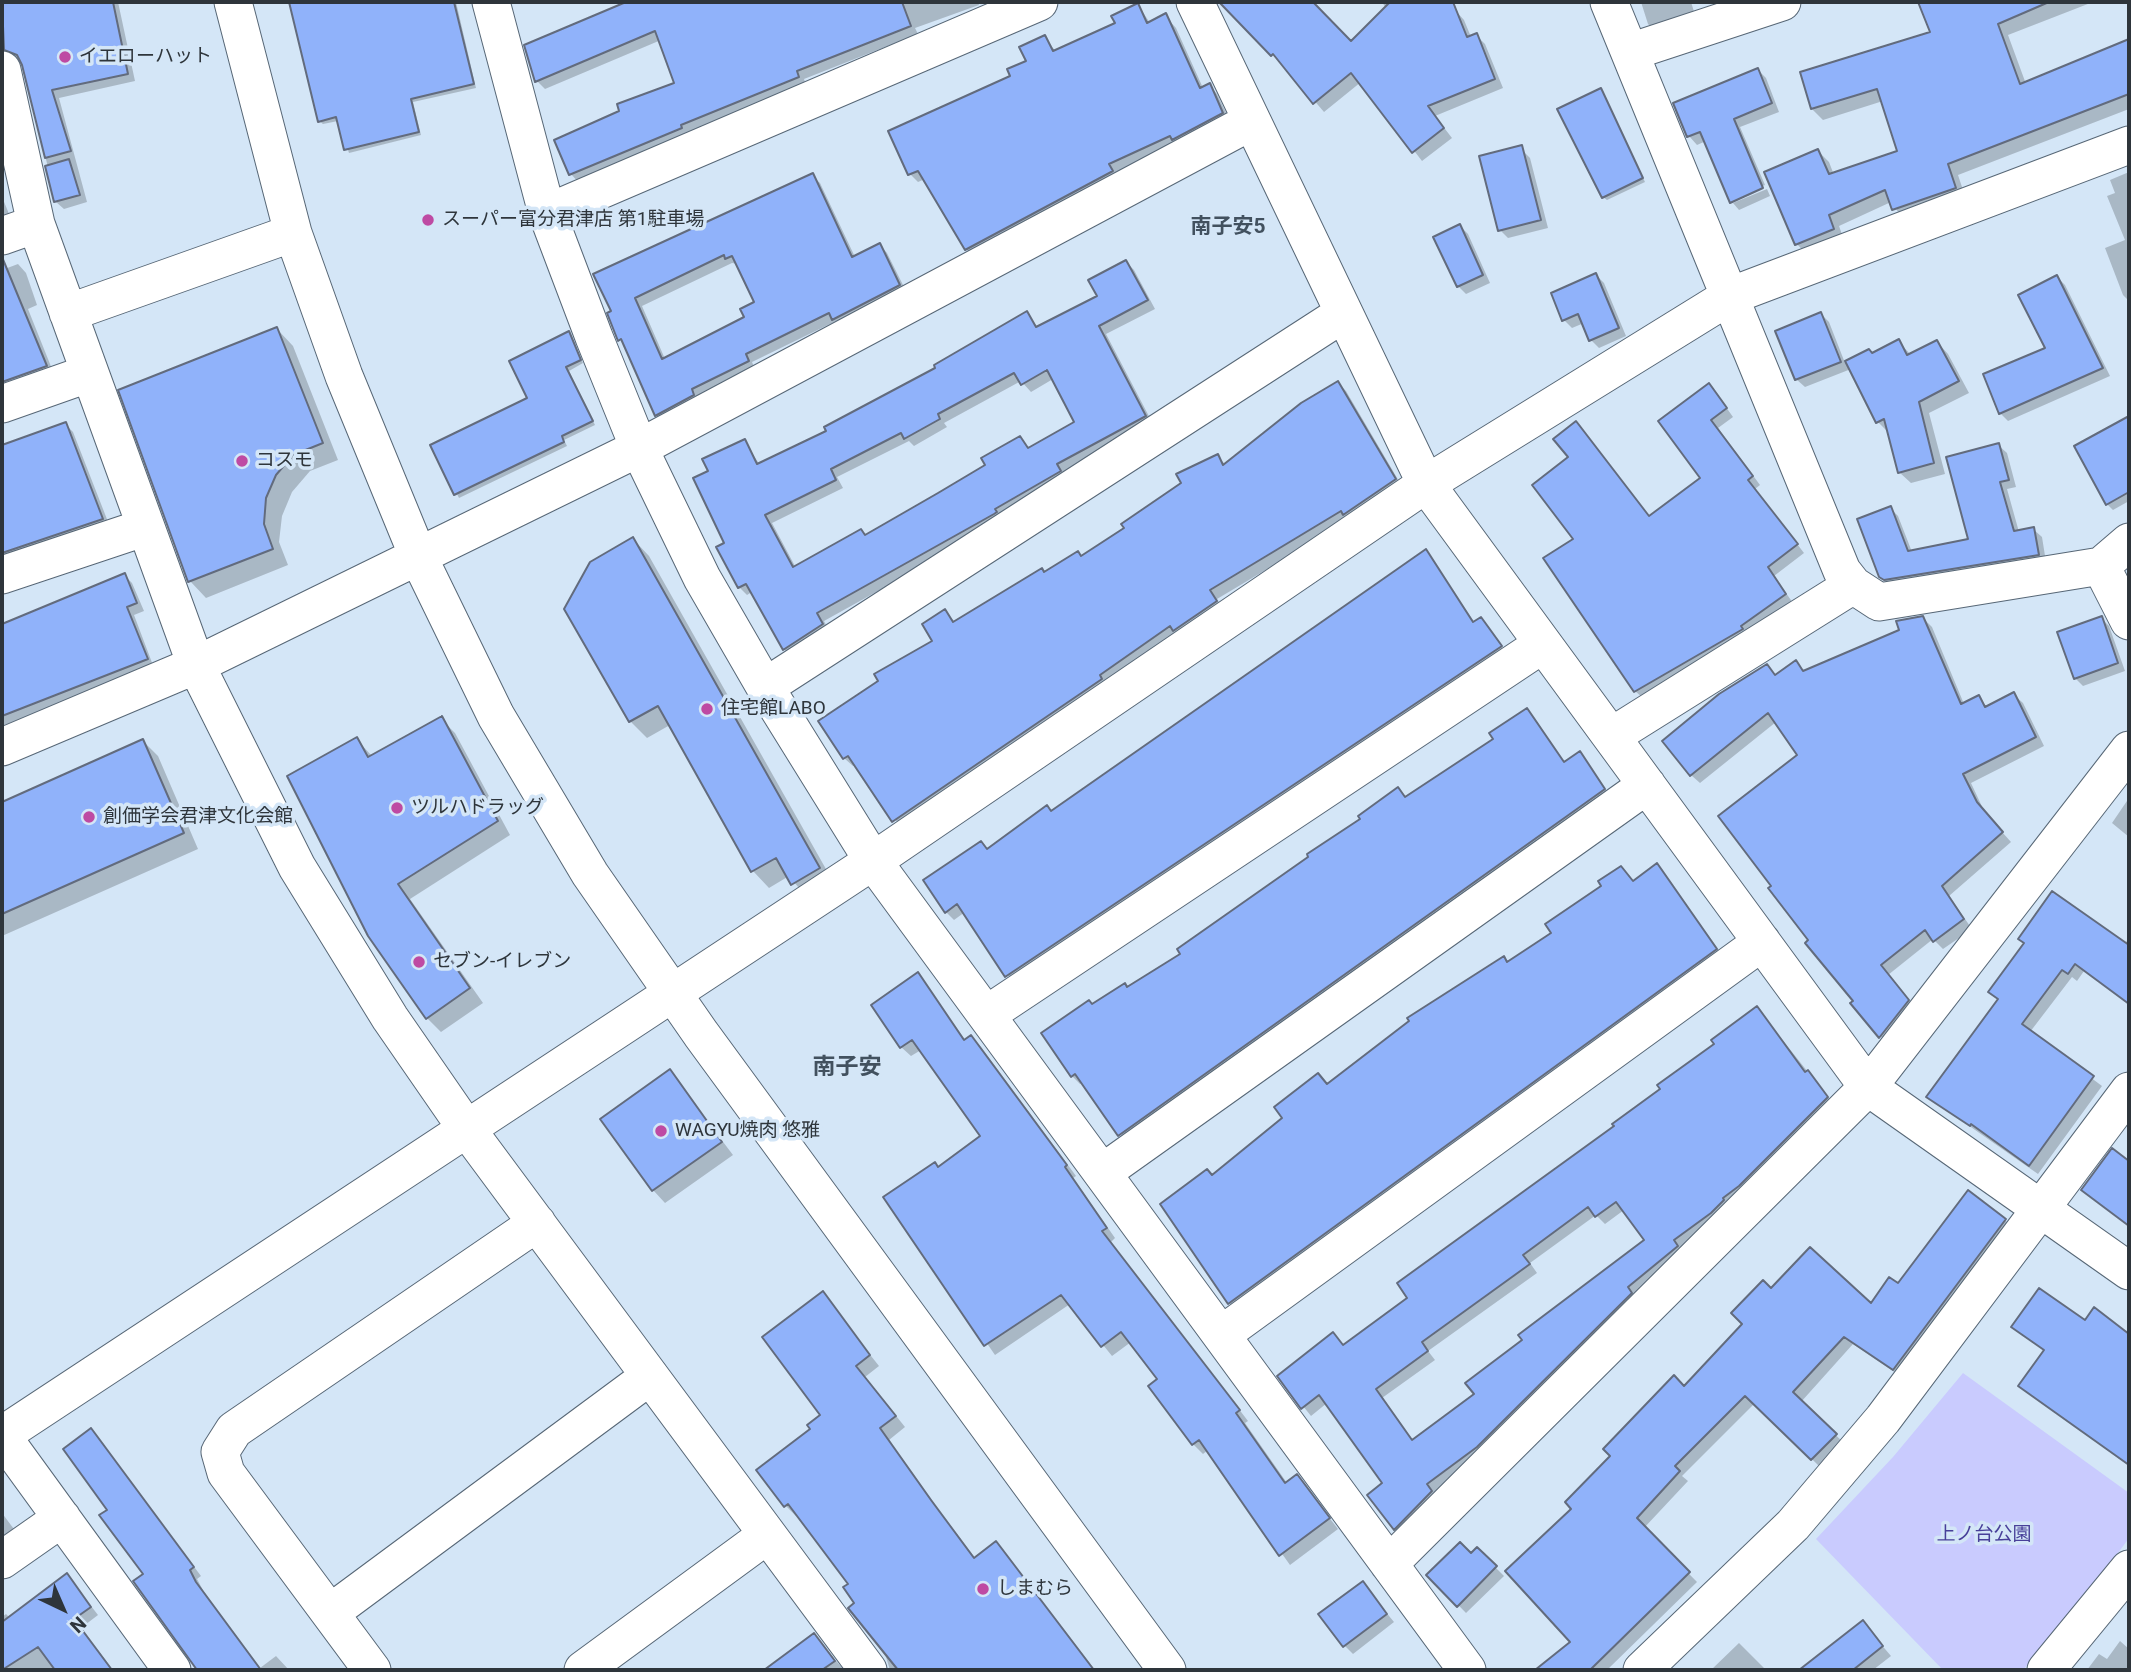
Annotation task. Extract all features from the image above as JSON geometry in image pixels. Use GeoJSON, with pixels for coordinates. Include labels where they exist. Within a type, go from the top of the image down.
{"type":"FeatureCollection","features":[{"type":"Feature","properties":{"kind":"street"},"geometry":{"type":"LineString","coordinates":[[233,2],[293,233],[344,376],[418,556],[496,716],[590,874],[672,992],[1167,1670]]}},
{"type":"Feature","properties":{"kind":"street"},"geometry":{"type":"LineString","coordinates":[[491,2],[547,213],[639,448],[702,578],[765,688],[873,861],[1467,1670]]}},
{"type":"Feature","properties":{"kind":"street"},"geometry":{"type":"LineString","coordinates":[[547,213],[1040,2]]}},
{"type":"Feature","properties":{"kind":"street"},"geometry":{"type":"LineString","coordinates":[[1195,2],[1426,484],[1868,1087],[2129,1271]]}},
{"type":"Feature","properties":{"kind":"street"},"geometry":{"type":"LineString","coordinates":[[1609,2],[1842,571],[1853,585],[1879,602],[2101,566],[2129,542]]}},
{"type":"Feature","properties":{"kind":"street"},"geometry":{"type":"LineString","coordinates":[[1630,52],[1782,2]]}},
{"type":"Feature","properties":{"kind":"street"},"geometry":{"type":"LineString","coordinates":[[2,70],[36,224],[196,665],[297,867],[390,1018],[466,1128],[868,1670]]}},
{"type":"Feature","properties":{"kind":"street"},"geometry":{"type":"LineString","coordinates":[[2,747],[196,665],[639,448],[1252,121]]}},
{"type":"Feature","properties":{"kind":"street"},"geometry":{"type":"LineString","coordinates":[[162,1667],[62,1518],[2,1436],[873,861],[1426,484],[1730,296],[2129,145]]}},
{"type":"Feature","properties":{"kind":"street"},"geometry":{"type":"LineString","coordinates":[[2,236],[36,224]]}},
{"type":"Feature","properties":{"kind":"street"},"geometry":{"type":"LineString","coordinates":[[68,313],[293,233]]}},
{"type":"Feature","properties":{"kind":"street"},"geometry":{"type":"LineString","coordinates":[[765,688],[1344,313]]}},
{"type":"Feature","properties":{"kind":"street"},"geometry":{"type":"LineString","coordinates":[[2,404],[90,373]]}},
{"type":"Feature","properties":{"kind":"street"},"geometry":{"type":"LineString","coordinates":[[2,575],[146,527]]}},
{"type":"Feature","properties":{"kind":"street"},"geometry":{"type":"LineString","coordinates":[[2101,566],[2129,621]]}},
{"type":"Feature","properties":{"kind":"street"},"geometry":{"type":"LineString","coordinates":[[1612,736],[1853,585]]}},
{"type":"Feature","properties":{"kind":"street"},"geometry":{"type":"LineString","coordinates":[[986,1015],[1543,644]]}},
{"type":"Feature","properties":{"kind":"street"},"geometry":{"type":"LineString","coordinates":[[1389,1563],[1868,1087],[2129,750]]}},
{"type":"Feature","properties":{"kind":"street"},"geometry":{"type":"LineString","coordinates":[[1102,1173],[1647,785]]}},
{"type":"Feature","properties":{"kind":"street"},"geometry":{"type":"LineString","coordinates":[[1220,1335],[1762,942]]}},
{"type":"Feature","properties":{"kind":"street"},"geometry":{"type":"LineString","coordinates":[[1642,1670],[1793,1525],[1883,1419],[2129,1091]]}},
{"type":"Feature","properties":{"kind":"street"},"geometry":{"type":"LineString","coordinates":[[372,1670],[226,1473],[220,1452],[226,1438],[234,1430],[537,1223]]}},
{"type":"Feature","properties":{"kind":"street"},"geometry":{"type":"LineString","coordinates":[[330,1613],[649,1376]]}},
{"type":"Feature","properties":{"kind":"street"},"geometry":{"type":"LineString","coordinates":[[2,1560],[62,1518]]}},
{"type":"Feature","properties":{"kind":"street"},"geometry":{"type":"LineString","coordinates":[[583,1670],[767,1535]]}},
{"type":"Feature","properties":{"kind":"street"},"geometry":{"type":"LineString","coordinates":[[2046,1670],[2129,1569]]}},
{"type":"Feature","properties":{"kind":"green space","name":"上ノ台公園"},"geometry":{"type":"Polygon","coordinates":[[[1963,1373],[2129,1493],[2129,1538],[2071,1617],[2023,1670],[1943,1670],[1816,1539],[1893,1457],[1963,1373]]]}},
{"type":"Feature","properties":{"kind":"building","name":"イエローハット"},"geometry":{"type":"Polygon","coordinates":[[[2,2],[113,2],[128,74],[52,90],[71,151],[45,158],[22,65],[17,55],[4,50],[2,2]]]}},
{"type":"Feature","properties":{"kind":"building"},"geometry":{"type":"Polygon","coordinates":[[[289,2],[454,2],[474,84],[411,99],[419,132],[344,150],[336,117],[318,122],[289,2]]]}},
{"type":"Feature","properties":{"kind":"building"},"geometry":{"type":"Polygon","coordinates":[[[626,2],[902,2],[911,26],[797,71],[799,77],[569,175],[554,140],[619,111],[617,104],[674,83],[655,31],[535,82],[524,45],[626,2]]]}},
{"type":"Feature","properties":{"kind":"building"},"geometry":{"type":"Polygon","coordinates":[[[1219,2],[1313,2],[1351,41],[1390,2],[1453,2],[1467,37],[1477,33],[1495,79],[1428,106],[1444,128],[1412,153],[1351,73],[1313,104],[1273,54],[1271,56],[1219,2]]]}},
{"type":"Feature","properties":{"kind":"building"},"geometry":{"type":"Polygon","coordinates":[[[1918,2],[2049,2],[1998,24],[2020,84],[2129,39],[2129,94],[1948,164],[1956,188],[1892,210],[1885,190],[1829,215],[1834,229],[1795,245],[1764,172],[1818,149],[1829,174],[1897,151],[1877,89],[1811,109],[1800,72],[1930,32],[1918,2]]]}},
{"type":"Feature","properties":{"kind":"building"},"geometry":{"type":"Polygon","coordinates":[[[1138,3],[1147,23],[1166,13],[1200,88],[1210,83],[1223,113],[1172,140],[1170,136],[1109,164],[1113,171],[965,250],[918,171],[908,175],[888,131],[1010,76],[1007,69],[1026,61],[1019,47],[1045,35],[1053,51],[1115,23],[1111,16],[1138,3]]]}},
{"type":"Feature","properties":{"kind":"building"},"geometry":{"type":"Polygon","coordinates":[[[1758,68],[1772,103],[1734,119],[1763,188],[1730,203],[1700,132],[1687,137],[1673,103],[1758,68]]]}},
{"type":"Feature","properties":{"kind":"building"},"geometry":{"type":"Polygon","coordinates":[[[1601,88],[1643,178],[1602,198],[1557,109],[1601,88]]]}},
{"type":"Feature","properties":{"kind":"building"},"geometry":{"type":"Polygon","coordinates":[[[1522,145],[1541,220],[1498,231],[1479,156],[1522,145]]]}},
{"type":"Feature","properties":{"kind":"building"},"geometry":{"type":"Polygon","coordinates":[[[69,159],[80,195],[54,202],[45,166],[69,159]]]}},
{"type":"Feature","properties":{"kind":"building"},"geometry":{"type":"Polygon","coordinates":[[[813,173],[852,257],[880,243],[900,285],[832,320],[829,313],[746,354],[749,361],[692,389],[694,395],[655,416],[621,339],[618,341],[607,313],[611,311],[593,274],[813,173]],[[724,255],[635,298],[662,359],[744,317],[740,309],[754,302],[732,256],[725,259],[724,255]]]}},
{"type":"Feature","properties":{"kind":"building"},"geometry":{"type":"Polygon","coordinates":[[[1460,224],[1483,275],[1457,287],[1433,237],[1460,224]]]}},
{"type":"Feature","properties":{"kind":"building"},"geometry":{"type":"Polygon","coordinates":[[[2,257],[47,366],[2,382],[2,257]]]}},
{"type":"Feature","properties":{"kind":"building"},"geometry":{"type":"Polygon","coordinates":[[[1126,260],[1148,300],[1099,326],[1146,416],[1057,464],[1061,471],[995,509],[997,512],[994,514],[817,613],[823,624],[783,650],[746,584],[738,588],[716,547],[724,543],[693,478],[708,471],[702,459],[745,439],[757,464],[826,431],[824,427],[935,368],[934,365],[1027,311],[1036,327],[1097,296],[1088,280],[1126,260]],[[1047,370],[1021,385],[1014,373],[938,414],[940,419],[904,439],[901,433],[831,469],[836,480],[765,515],[793,567],[861,529],[865,535],[938,493],[985,465],[981,458],[1020,436],[1028,448],[1074,422],[1047,370]]]}},
{"type":"Feature","properties":{"kind":"building"},"geometry":{"type":"Polygon","coordinates":[[[1596,273],[1619,328],[1589,341],[1578,314],[1562,321],[1551,293],[1596,273]]]}},
{"type":"Feature","properties":{"kind":"building"},"geometry":{"type":"Polygon","coordinates":[[[2057,275],[2103,368],[1999,414],[1983,374],[2045,348],[2018,295],[2057,275]]]}},
{"type":"Feature","properties":{"kind":"building"},"geometry":{"type":"Polygon","coordinates":[[[1821,312],[1841,362],[1795,380],[1775,331],[1821,312]]]}},
{"type":"Feature","properties":{"kind":"building"},"geometry":{"type":"Polygon","coordinates":[[[277,327],[323,443],[293,455],[276,475],[266,498],[264,524],[273,549],[188,582],[118,390],[277,327]]]}},
{"type":"Feature","properties":{"kind":"building"},"geometry":{"type":"Polygon","coordinates":[[[569,331],[581,360],[566,367],[593,421],[562,436],[564,442],[454,495],[430,445],[527,398],[509,361],[569,331]]]}},
{"type":"Feature","properties":{"kind":"building"},"geometry":{"type":"Polygon","coordinates":[[[1899,339],[1907,355],[1937,340],[1959,381],[1919,402],[1934,463],[1898,473],[1884,419],[1876,423],[1845,361],[1869,349],[1872,353],[1899,339]]]}},
{"type":"Feature","properties":{"kind":"building"},"geometry":{"type":"Polygon","coordinates":[[[1338,381],[1396,479],[1343,515],[1341,511],[1210,590],[1217,601],[1173,631],[1170,626],[1100,675],[1102,679],[892,822],[848,756],[843,759],[818,721],[878,681],[874,674],[932,641],[922,624],[945,609],[953,622],[1042,568],[1044,572],[1078,551],[1081,556],[1124,528],[1121,524],[1181,483],[1176,474],[1218,454],[1223,465],[1301,403],[1338,381]]]}},
{"type":"Feature","properties":{"kind":"building"},"geometry":{"type":"Polygon","coordinates":[[[1709,383],[1727,408],[1711,420],[1753,476],[1748,480],[1798,544],[1768,567],[1786,594],[1741,626],[1743,629],[1634,692],[1543,558],[1573,539],[1532,485],[1568,457],[1553,439],[1576,421],[1649,516],[1700,478],[1658,421],[1709,383]]]}},
{"type":"Feature","properties":{"kind":"building"},"geometry":{"type":"Polygon","coordinates":[[[2129,416],[2129,492],[2106,505],[2074,446],[2129,416]]]}},
{"type":"Feature","properties":{"kind":"building"},"geometry":{"type":"Polygon","coordinates":[[[66,422],[103,519],[2,553],[2,445],[66,422]]]}},
{"type":"Feature","properties":{"kind":"building"},"geometry":{"type":"Polygon","coordinates":[[[1999,443],[2009,480],[2000,482],[2014,531],[2034,527],[2039,555],[1884,580],[1879,577],[1857,519],[1891,506],[1908,551],[1968,539],[1946,457],[1999,443]]]}},
{"type":"Feature","properties":{"kind":"building","name":"住宅館LABO"},"geometry":{"type":"Polygon","coordinates":[[[633,537],[820,868],[791,885],[776,858],[751,872],[658,706],[629,722],[564,609],[590,562],[633,537]]]}},
{"type":"Feature","properties":{"kind":"building"},"geometry":{"type":"Polygon","coordinates":[[[1426,549],[1473,622],[1481,617],[1502,646],[1005,977],[957,904],[945,913],[923,880],[981,841],[987,849],[1047,805],[1051,811],[1426,549]]]}},
{"type":"Feature","properties":{"kind":"building"},"geometry":{"type":"Polygon","coordinates":[[[125,573],[137,603],[127,607],[148,659],[2,716],[2,624],[125,573]]]}},
{"type":"Feature","properties":{"kind":"building"},"geometry":{"type":"Polygon","coordinates":[[[1923,616],[1961,704],[1979,695],[1985,707],[2014,692],[2036,737],[1963,774],[1977,802],[2003,832],[1942,886],[1964,919],[1933,942],[1925,930],[1881,965],[1909,1000],[1879,1038],[1850,1003],[1853,1001],[1805,943],[1808,940],[1718,816],[1797,755],[1768,713],[1690,776],[1662,741],[1719,694],[1767,664],[1775,675],[1796,660],[1803,671],[1899,630],[1896,621],[1923,616]]]}},
{"type":"Feature","properties":{"kind":"building"},"geometry":{"type":"Polygon","coordinates":[[[2102,616],[2118,663],[2074,679],[2057,632],[2102,616]]]}},
{"type":"Feature","properties":{"kind":"building"},"geometry":{"type":"Polygon","coordinates":[[[1527,708],[1564,762],[1580,751],[1605,789],[1118,1136],[1075,1074],[1071,1077],[1041,1033],[1089,1000],[1092,1004],[1125,983],[1127,987],[1180,954],[1177,949],[1308,857],[1307,854],[1360,819],[1358,816],[1398,787],[1405,797],[1493,739],[1489,733],[1527,708]]]}},
{"type":"Feature","properties":{"kind":"building","name":"ツルハドラッグ"},"geometry":{"type":"Polygon","coordinates":[[[442,716],[498,821],[398,884],[470,988],[426,1019],[368,936],[287,776],[357,737],[368,757],[442,716]]]}},
{"type":"Feature","properties":{"kind":"building","name":"創価学会君津文化会館"},"geometry":{"type":"Polygon","coordinates":[[[143,739],[184,833],[2,914],[2,802],[143,739]]]}},
{"type":"Feature","properties":{"kind":"building"},"geometry":{"type":"Polygon","coordinates":[[[1657,863],[1717,949],[1228,1304],[1160,1204],[1207,1169],[1212,1175],[1282,1118],[1274,1107],[1318,1073],[1327,1084],[1409,1021],[1407,1018],[1504,956],[1507,962],[1551,933],[1545,924],[1601,886],[1598,881],[1621,866],[1633,881],[1657,863]]]}},
{"type":"Feature","properties":{"kind":"building"},"geometry":{"type":"Polygon","coordinates":[[[2052,891],[2129,945],[2129,1004],[2075,964],[2068,974],[2062,970],[2022,1024],[2094,1076],[2029,1166],[1971,1124],[1970,1126],[1926,1097],[1998,999],[1988,992],[2024,943],[2018,939],[2052,891]]]}},
{"type":"Feature","properties":{"kind":"building"},"geometry":{"type":"Polygon","coordinates":[[[918,972],[964,1040],[971,1035],[1067,1165],[1065,1167],[1107,1228],[1102,1231],[1240,1410],[1236,1413],[1285,1483],[1297,1474],[1330,1518],[1279,1556],[1199,1440],[1192,1445],[1148,1386],[1157,1379],[1121,1332],[1101,1347],[1061,1295],[984,1346],[883,1197],[935,1162],[938,1167],[980,1136],[912,1040],[900,1048],[871,1005],[918,972]]]}},
{"type":"Feature","properties":{"kind":"building"},"geometry":{"type":"Polygon","coordinates":[[[1757,1006],[1805,1072],[1808,1070],[1828,1097],[1739,1186],[1723,1198],[1711,1213],[1674,1240],[1678,1246],[1628,1287],[1632,1293],[1477,1447],[1427,1484],[1432,1491],[1394,1530],[1367,1495],[1382,1483],[1319,1395],[1301,1409],[1277,1376],[1333,1332],[1343,1345],[1407,1298],[1397,1283],[1614,1126],[1612,1124],[1660,1089],[1657,1085],[1714,1044],[1711,1040],[1757,1006]],[[1616,1202],[1595,1217],[1588,1207],[1523,1255],[1530,1264],[1422,1342],[1428,1351],[1376,1389],[1412,1440],[1474,1394],[1465,1383],[1522,1340],[1518,1335],[1644,1240],[1616,1202]]]}},
{"type":"Feature","properties":{"kind":"building","name":"WAGYU焼肉 悠雅"},"geometry":{"type":"Polygon","coordinates":[[[670,1069],[722,1142],[652,1191],[600,1119],[670,1069]]]}},
{"type":"Feature","properties":{"kind":"building"},"geometry":{"type":"Polygon","coordinates":[[[2112,1148],[2129,1161],[2129,1226],[2081,1190],[2112,1148]]]}},
{"type":"Feature","properties":{"kind":"building"},"geometry":{"type":"Polygon","coordinates":[[[1968,1190],[2006,1219],[1893,1370],[1844,1337],[1793,1392],[1837,1434],[1811,1460],[1745,1396],[1675,1466],[1680,1471],[1637,1518],[1690,1572],[1590,1670],[1535,1670],[1570,1642],[1505,1571],[1571,1509],[1565,1502],[1610,1456],[1603,1449],[1674,1375],[1684,1386],[1742,1324],[1731,1313],[1763,1280],[1771,1288],[1810,1247],[1871,1303],[1889,1277],[1898,1283],[1968,1190]]]}},
{"type":"Feature","properties":{"kind":"building"},"geometry":{"type":"Polygon","coordinates":[[[2039,1288],[2085,1320],[2094,1307],[2129,1334],[2129,1465],[2018,1386],[2044,1350],[2011,1327],[2039,1288]]]}},
{"type":"Feature","properties":{"kind":"building"},"geometry":{"type":"Polygon","coordinates":[[[823,1291],[870,1355],[856,1366],[896,1416],[880,1428],[931,1500],[974,1558],[996,1541],[1094,1670],[898,1670],[848,1608],[854,1603],[843,1587],[848,1584],[788,1504],[784,1507],[756,1470],[810,1429],[807,1425],[820,1415],[762,1337],[823,1291]]]}},
{"type":"Feature","properties":{"kind":"building"},"geometry":{"type":"Polygon","coordinates":[[[91,1428],[194,1567],[190,1570],[196,1582],[261,1670],[197,1670],[133,1581],[143,1574],[99,1515],[107,1510],[63,1449],[91,1428]]]}},
{"type":"Feature","properties":{"kind":"building"},"geometry":{"type":"Polygon","coordinates":[[[1460,1542],[1471,1553],[1477,1547],[1497,1566],[1457,1607],[1426,1575],[1460,1542]]]}},
{"type":"Feature","properties":{"kind":"building"},"geometry":{"type":"Polygon","coordinates":[[[67,1573],[91,1607],[74,1619],[112,1670],[55,1670],[38,1647],[2,1670],[2,1622],[67,1573]]]}},
{"type":"Feature","properties":{"kind":"building"},"geometry":{"type":"Polygon","coordinates":[[[1363,1581],[1387,1614],[1343,1647],[1318,1614],[1363,1581]]]}},
{"type":"Feature","properties":{"kind":"building"},"geometry":{"type":"Polygon","coordinates":[[[1863,1620],[1883,1646],[1853,1670],[1799,1670],[1863,1620]]]}},
{"type":"Feature","properties":{"kind":"building"},"geometry":{"type":"Polygon","coordinates":[[[814,1633],[835,1661],[822,1670],[764,1670],[814,1633]]]}},
{"type":"Feature","properties":{"kind":"place","name":"イエローハット"},"geometry":{"type":"Point","coordinates":[65,57]}},
{"type":"Feature","properties":{"kind":"place","name":"スーパー富分君津店 第1駐車場"},"geometry":{"type":"Point","coordinates":[428,220]}},
{"type":"Feature","properties":{"kind":"place","name":"コスモ"},"geometry":{"type":"Point","coordinates":[242,461]}},
{"type":"Feature","properties":{"kind":"place","name":"住宅館LABO"},"geometry":{"type":"Point","coordinates":[707,709]}},
{"type":"Feature","properties":{"kind":"place","name":"ツルハドラッグ"},"geometry":{"type":"Point","coordinates":[397,808]}},
{"type":"Feature","properties":{"kind":"place","name":"創価学会君津文化会館"},"geometry":{"type":"Point","coordinates":[89,817]}},
{"type":"Feature","properties":{"kind":"place","name":"セブン-イレブン"},"geometry":{"type":"Point","coordinates":[419,962]}},
{"type":"Feature","properties":{"kind":"place","name":"WAGYU焼肉 悠雅"},"geometry":{"type":"Point","coordinates":[661,1131]}},
{"type":"Feature","properties":{"kind":"place","name":"しまむら"},"geometry":{"type":"Point","coordinates":[983,1589]}},
{"type":"Feature","properties":{"kind":"district","name":"南子安5"},"geometry":{"type":"Point","coordinates":[1228,228]}},
{"type":"Feature","properties":{"kind":"district","name":"南子安"},"geometry":{"type":"Point","coordinates":[847,1068]}}]}
